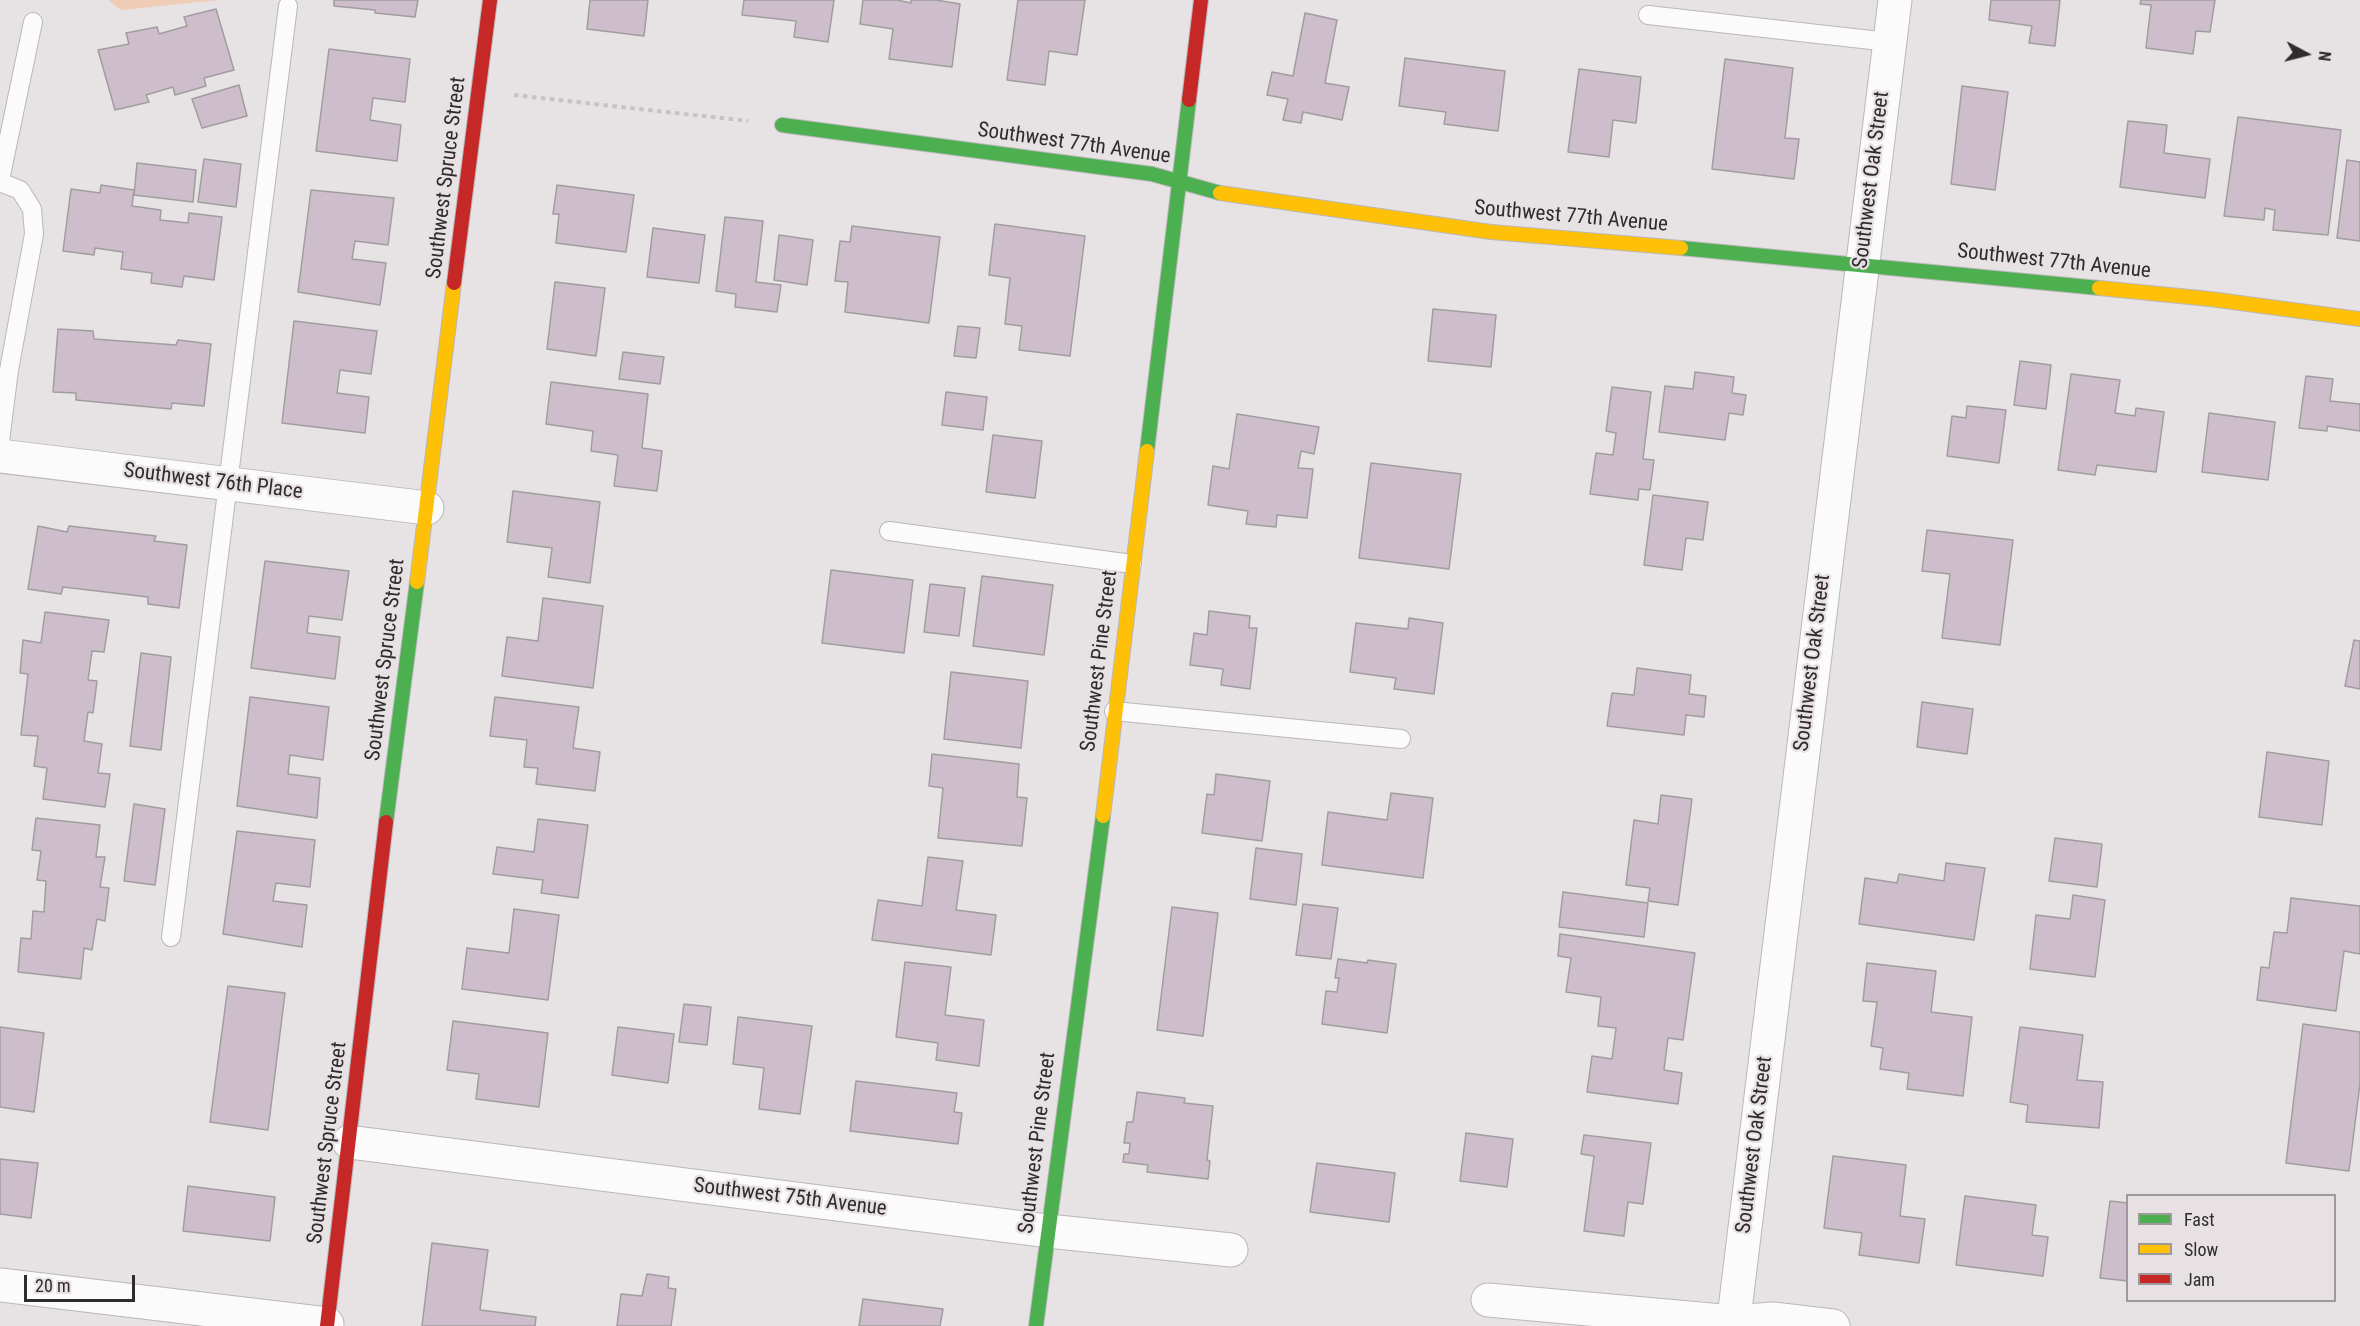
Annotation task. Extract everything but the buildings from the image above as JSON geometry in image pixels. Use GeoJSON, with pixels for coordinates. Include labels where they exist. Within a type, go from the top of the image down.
{"type":"FeatureCollection","features":[{"type":"Feature","properties":{"kind":"street","name":"Southwest Spruce Street"},"geometry":{"type":"LineString","coordinates":[[327,1325],[490,0]]}},
{"type":"Feature","properties":{"kind":"street","name":"Southwest Pine Street"},"geometry":{"type":"LineString","coordinates":[[1036,1326],[1201,0]]}},
{"type":"Feature","properties":{"kind":"street","name":"Southwest Oak Street"},"geometry":{"type":"LineString","coordinates":[[1733,1324],[1895,0]]}},
{"type":"Feature","properties":{"kind":"street","name":"Southwest 77th Avenue"},"geometry":{"type":"LineString","coordinates":[[782,125],[1152,174],[1208,191],[1491,232],[1862,264],[2210,299],[2360,319]]}},
{"type":"Feature","properties":{"kind":"street","name":"Southwest 76th Place"},"geometry":{"type":"LineString","coordinates":[[0,456],[427,508]]}},
{"type":"Feature","properties":{"kind":"street","name":"Southwest 75th Avenue"},"geometry":{"type":"LineString","coordinates":[[350,1142],[1048,1231],[1231,1250]]}},
{"type":"Feature","properties":{"kind":"street"},"geometry":{"type":"LineString","coordinates":[[0,1285],[327,1325]]}},
{"type":"Feature","properties":{"kind":"street"},"geometry":{"type":"LineString","coordinates":[[1488,1300],[1733,1324],[1773,1319],[1833,1326]]}},
{"type":"Feature","properties":{"kind":"lane"},"geometry":{"type":"LineString","coordinates":[[171,937],[226,484],[288,6]]}},
{"type":"Feature","properties":{"kind":"lane"},"geometry":{"type":"LineString","coordinates":[[1648,15],[1889,42]]}},
{"type":"Feature","properties":{"kind":"lane"},"geometry":{"type":"LineString","coordinates":[[0,441],[9,370],[34,234],[32,209],[20,190],[0,181],[33,22]]}},
{"type":"Feature","properties":{"kind":"lane"},"geometry":{"type":"LineString","coordinates":[[889,531],[1132,564]]}},
{"type":"Feature","properties":{"kind":"lane"},"geometry":{"type":"LineString","coordinates":[[1114,711],[1401,739]]}},
{"type":"Feature","properties":{"kind":"path"},"geometry":{"type":"LineString","coordinates":[[479,91],[782,125]]}},
{"type":"Feature","properties":{"kind":"shaded area"},"geometry":{"type":"Polygon","coordinates":[[[108,0],[219,0],[121,10],[108,0]]]}},
{"type":"Feature","properties":{"kind":"traffic: fast"},"geometry":{"type":"LineString","coordinates":[[1147,451],[1189,100]]}},
{"type":"Feature","properties":{"kind":"traffic: fast"},"geometry":{"type":"LineString","coordinates":[[782,125],[1152,174],[1220,193]]}},
{"type":"Feature","properties":{"kind":"traffic: fast"},"geometry":{"type":"LineString","coordinates":[[1681,248],[2099,288]]}},
{"type":"Feature","properties":{"kind":"traffic: fast"},"geometry":{"type":"LineString","coordinates":[[386,822],[417,582]]}},
{"type":"Feature","properties":{"kind":"traffic: fast"},"geometry":{"type":"LineString","coordinates":[[1036,1326],[1103,816]]}},
{"type":"Feature","properties":{"kind":"traffic: slow"},"geometry":{"type":"LineString","coordinates":[[1220,193],[1491,232],[1681,248]]}},
{"type":"Feature","properties":{"kind":"traffic: slow"},"geometry":{"type":"LineString","coordinates":[[417,582],[454,283]]}},
{"type":"Feature","properties":{"kind":"traffic: slow"},"geometry":{"type":"LineString","coordinates":[[2099,288],[2210,299],[2360,319]]}},
{"type":"Feature","properties":{"kind":"traffic: slow"},"geometry":{"type":"LineString","coordinates":[[1103,816],[1147,451]]}},
{"type":"Feature","properties":{"kind":"traffic: jam"},"geometry":{"type":"LineString","coordinates":[[454,283],[490,0]]}},
{"type":"Feature","properties":{"kind":"traffic: jam"},"geometry":{"type":"LineString","coordinates":[[1189,100],[1201,0]]}},
{"type":"Feature","properties":{"kind":"traffic: jam"},"geometry":{"type":"LineString","coordinates":[[327,1326],[386,822]]}}]}
